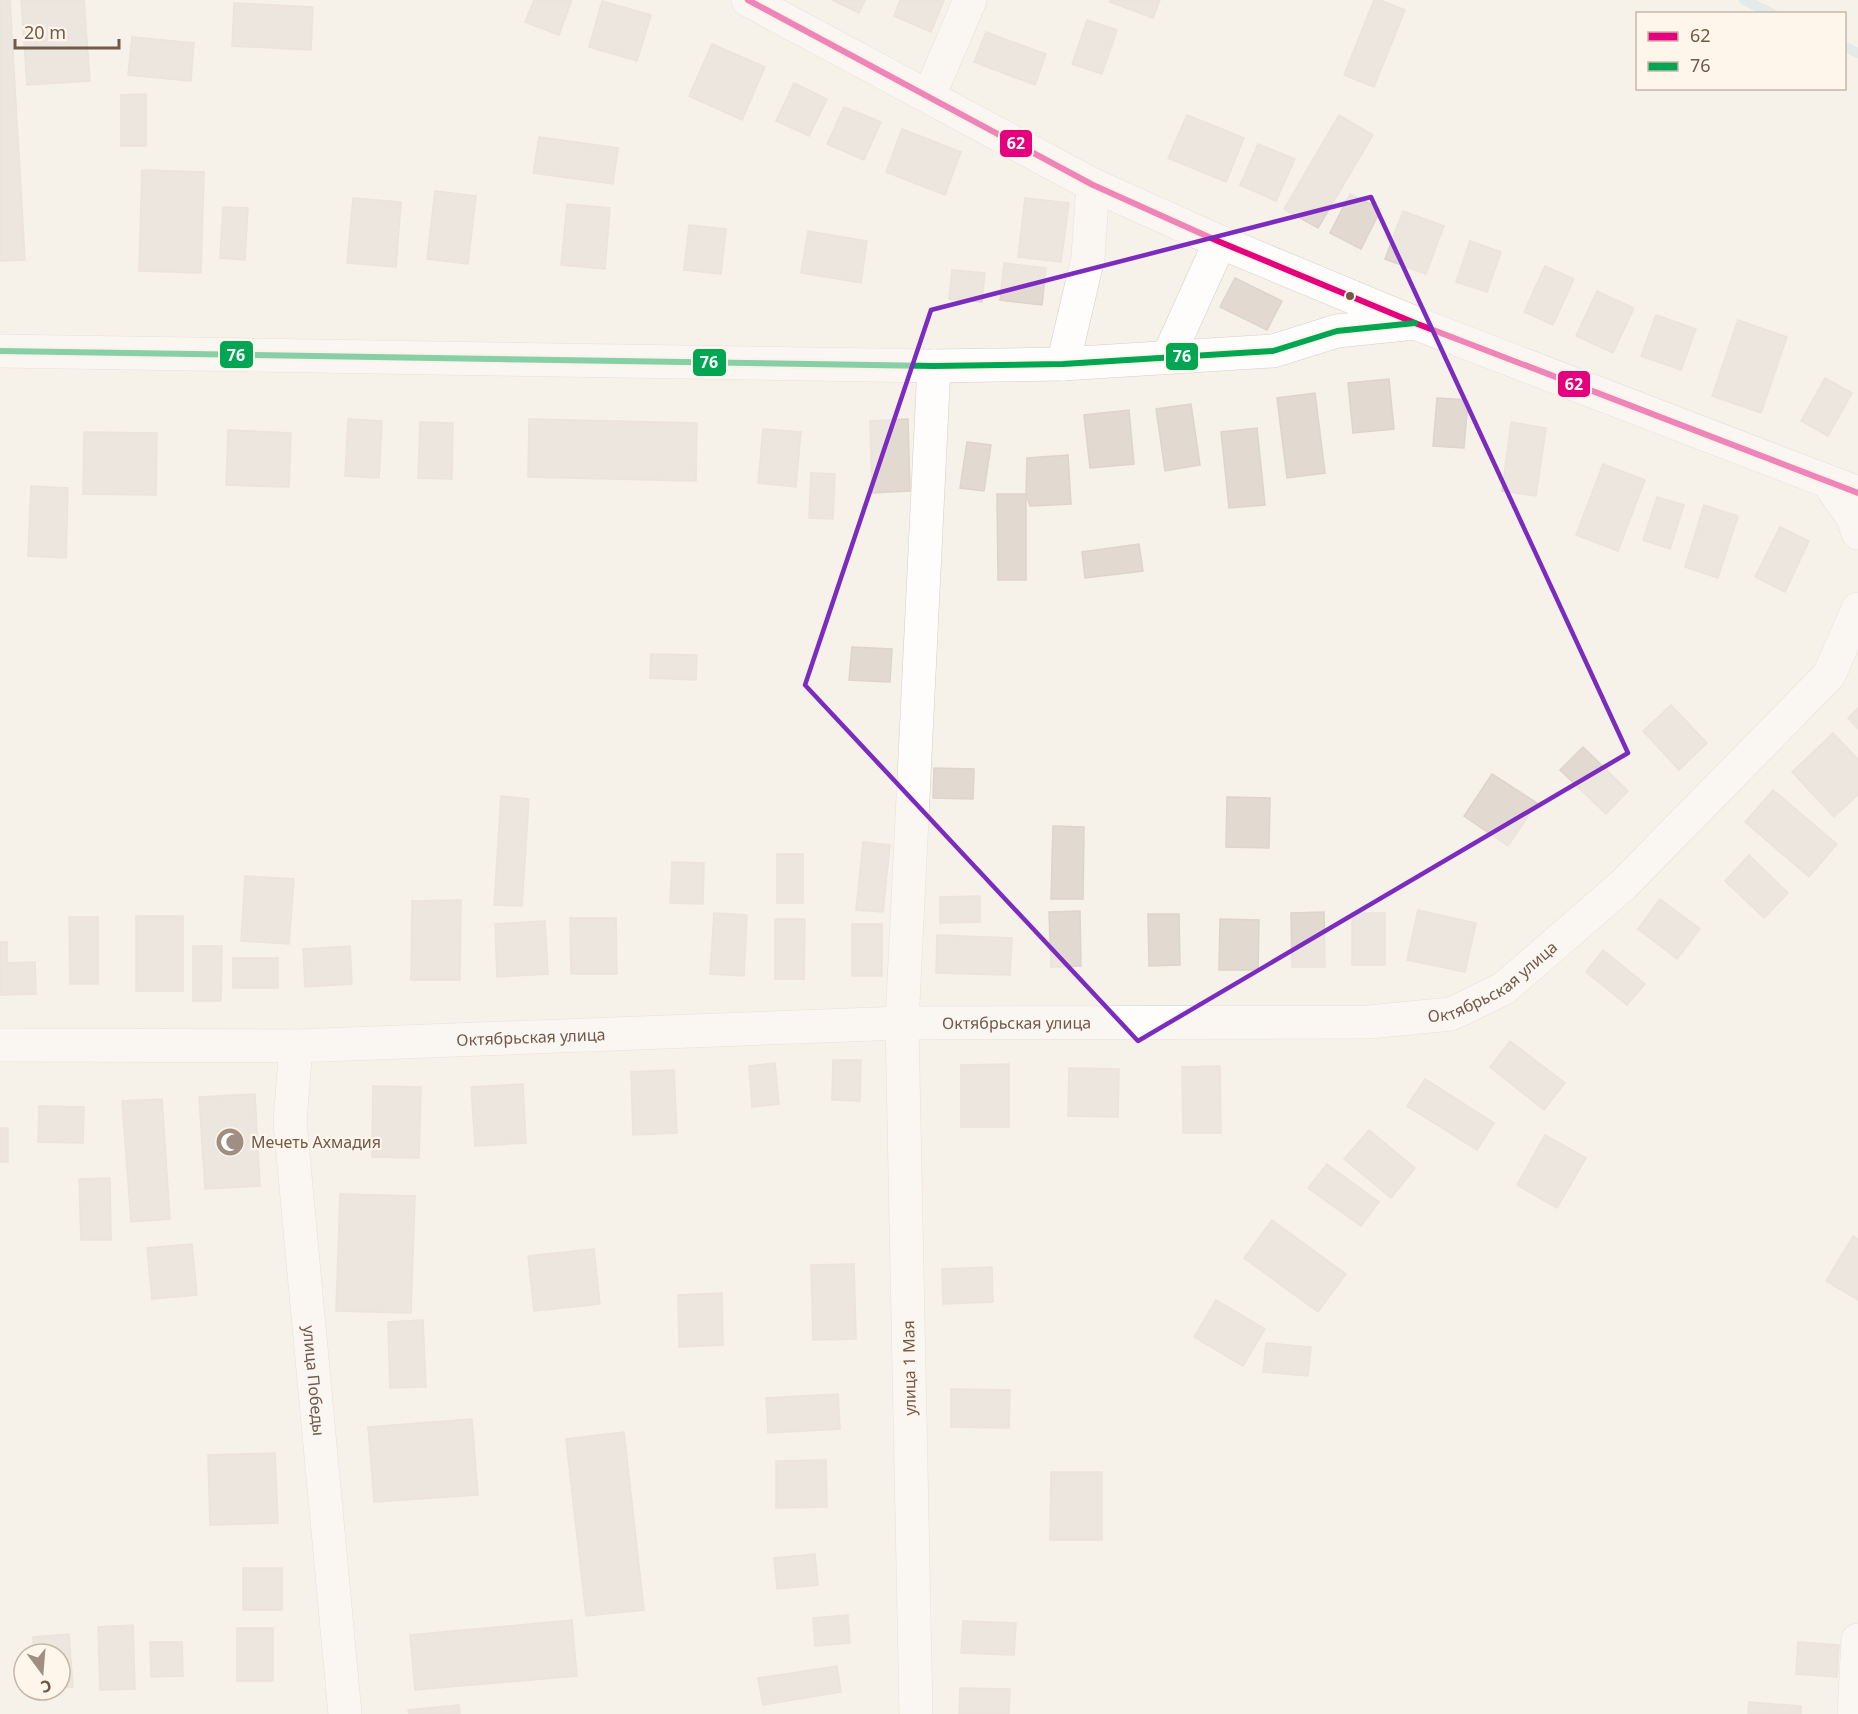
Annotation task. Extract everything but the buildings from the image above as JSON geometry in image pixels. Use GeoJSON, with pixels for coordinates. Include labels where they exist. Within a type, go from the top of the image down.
{"type":"FeatureCollection","features":[{"type":"Feature","properties":{"kind":"street"},"geometry":{"type":"LineString","coordinates":[[748,0],[1094,185],[1220,242],[1414,323],[1858,493]]}},
{"type":"Feature","properties":{"kind":"street"},"geometry":{"type":"LineString","coordinates":[[929,96],[970,0]]}},
{"type":"Feature","properties":{"kind":"street"},"geometry":{"type":"LineString","coordinates":[[1063,364],[1088,258],[1094,185]]}},
{"type":"Feature","properties":{"kind":"street"},"geometry":{"type":"LineString","coordinates":[[1168,357],[1220,242]]}},
{"type":"Feature","properties":{"kind":"street"},"geometry":{"type":"LineString","coordinates":[[0,351],[934,366],[1063,364],[1272,351],[1337,331],[1414,323]]}},
{"type":"Feature","properties":{"kind":"street","name":"улица 1 Мая"},"geometry":{"type":"LineString","coordinates":[[916,1714],[902,1023],[934,366]]}},
{"type":"Feature","properties":{"kind":"street"},"geometry":{"type":"LineString","coordinates":[[1827,481],[1852,516],[1858,533]]}},
{"type":"Feature","properties":{"kind":"street","name":"Октябрьская улица"},"geometry":{"type":"LineString","coordinates":[[0,1045],[296,1046],[902,1023],[1369,1022],[1451,1014],[1503,989],[1623,885],[1829,675],[1858,609]]}},
{"type":"Feature","properties":{"kind":"street"},"geometry":{"type":"LineString","coordinates":[[1829,675],[1858,645]]}},
{"type":"Feature","properties":{"kind":"street","name":"улица Победы"},"geometry":{"type":"LineString","coordinates":[[296,1046],[290,1122],[345,1714]]}},
{"type":"Feature","properties":{"kind":"street"},"geometry":{"type":"LineString","coordinates":[[1854,1714],[1858,1640]]}},
{"type":"Feature","properties":{"kind":"highlighted area"},"geometry":{"type":"Polygon","coordinates":[[[1371,197],[1628,753],[1138,1041],[805,685],[931,310],[1371,197]]]}},
{"type":"Feature","properties":{"kind":"waterway"},"geometry":{"type":"LineString","coordinates":[[1744,0],[1769,12]]}},
{"type":"Feature","properties":{"kind":"waterway"},"geometry":{"type":"LineString","coordinates":[[1846,47],[1858,53]]}},
{"type":"Feature","properties":{"kind":"transit line","name":"62"},"geometry":{"type":"LineString","coordinates":[[748,0],[1093,185],[1220,242],[1415,323],[1858,493]]}},
{"type":"Feature","properties":{"kind":"transit line","name":"76"},"geometry":{"type":"LineString","coordinates":[[0,351],[934,366],[1063,364],[1273,351],[1337,331],[1415,323]]}},
{"type":"Feature","properties":{"kind":"place","name":"Мечеть Ахмадия"},"geometry":{"type":"Point","coordinates":[230,1142]}}]}
